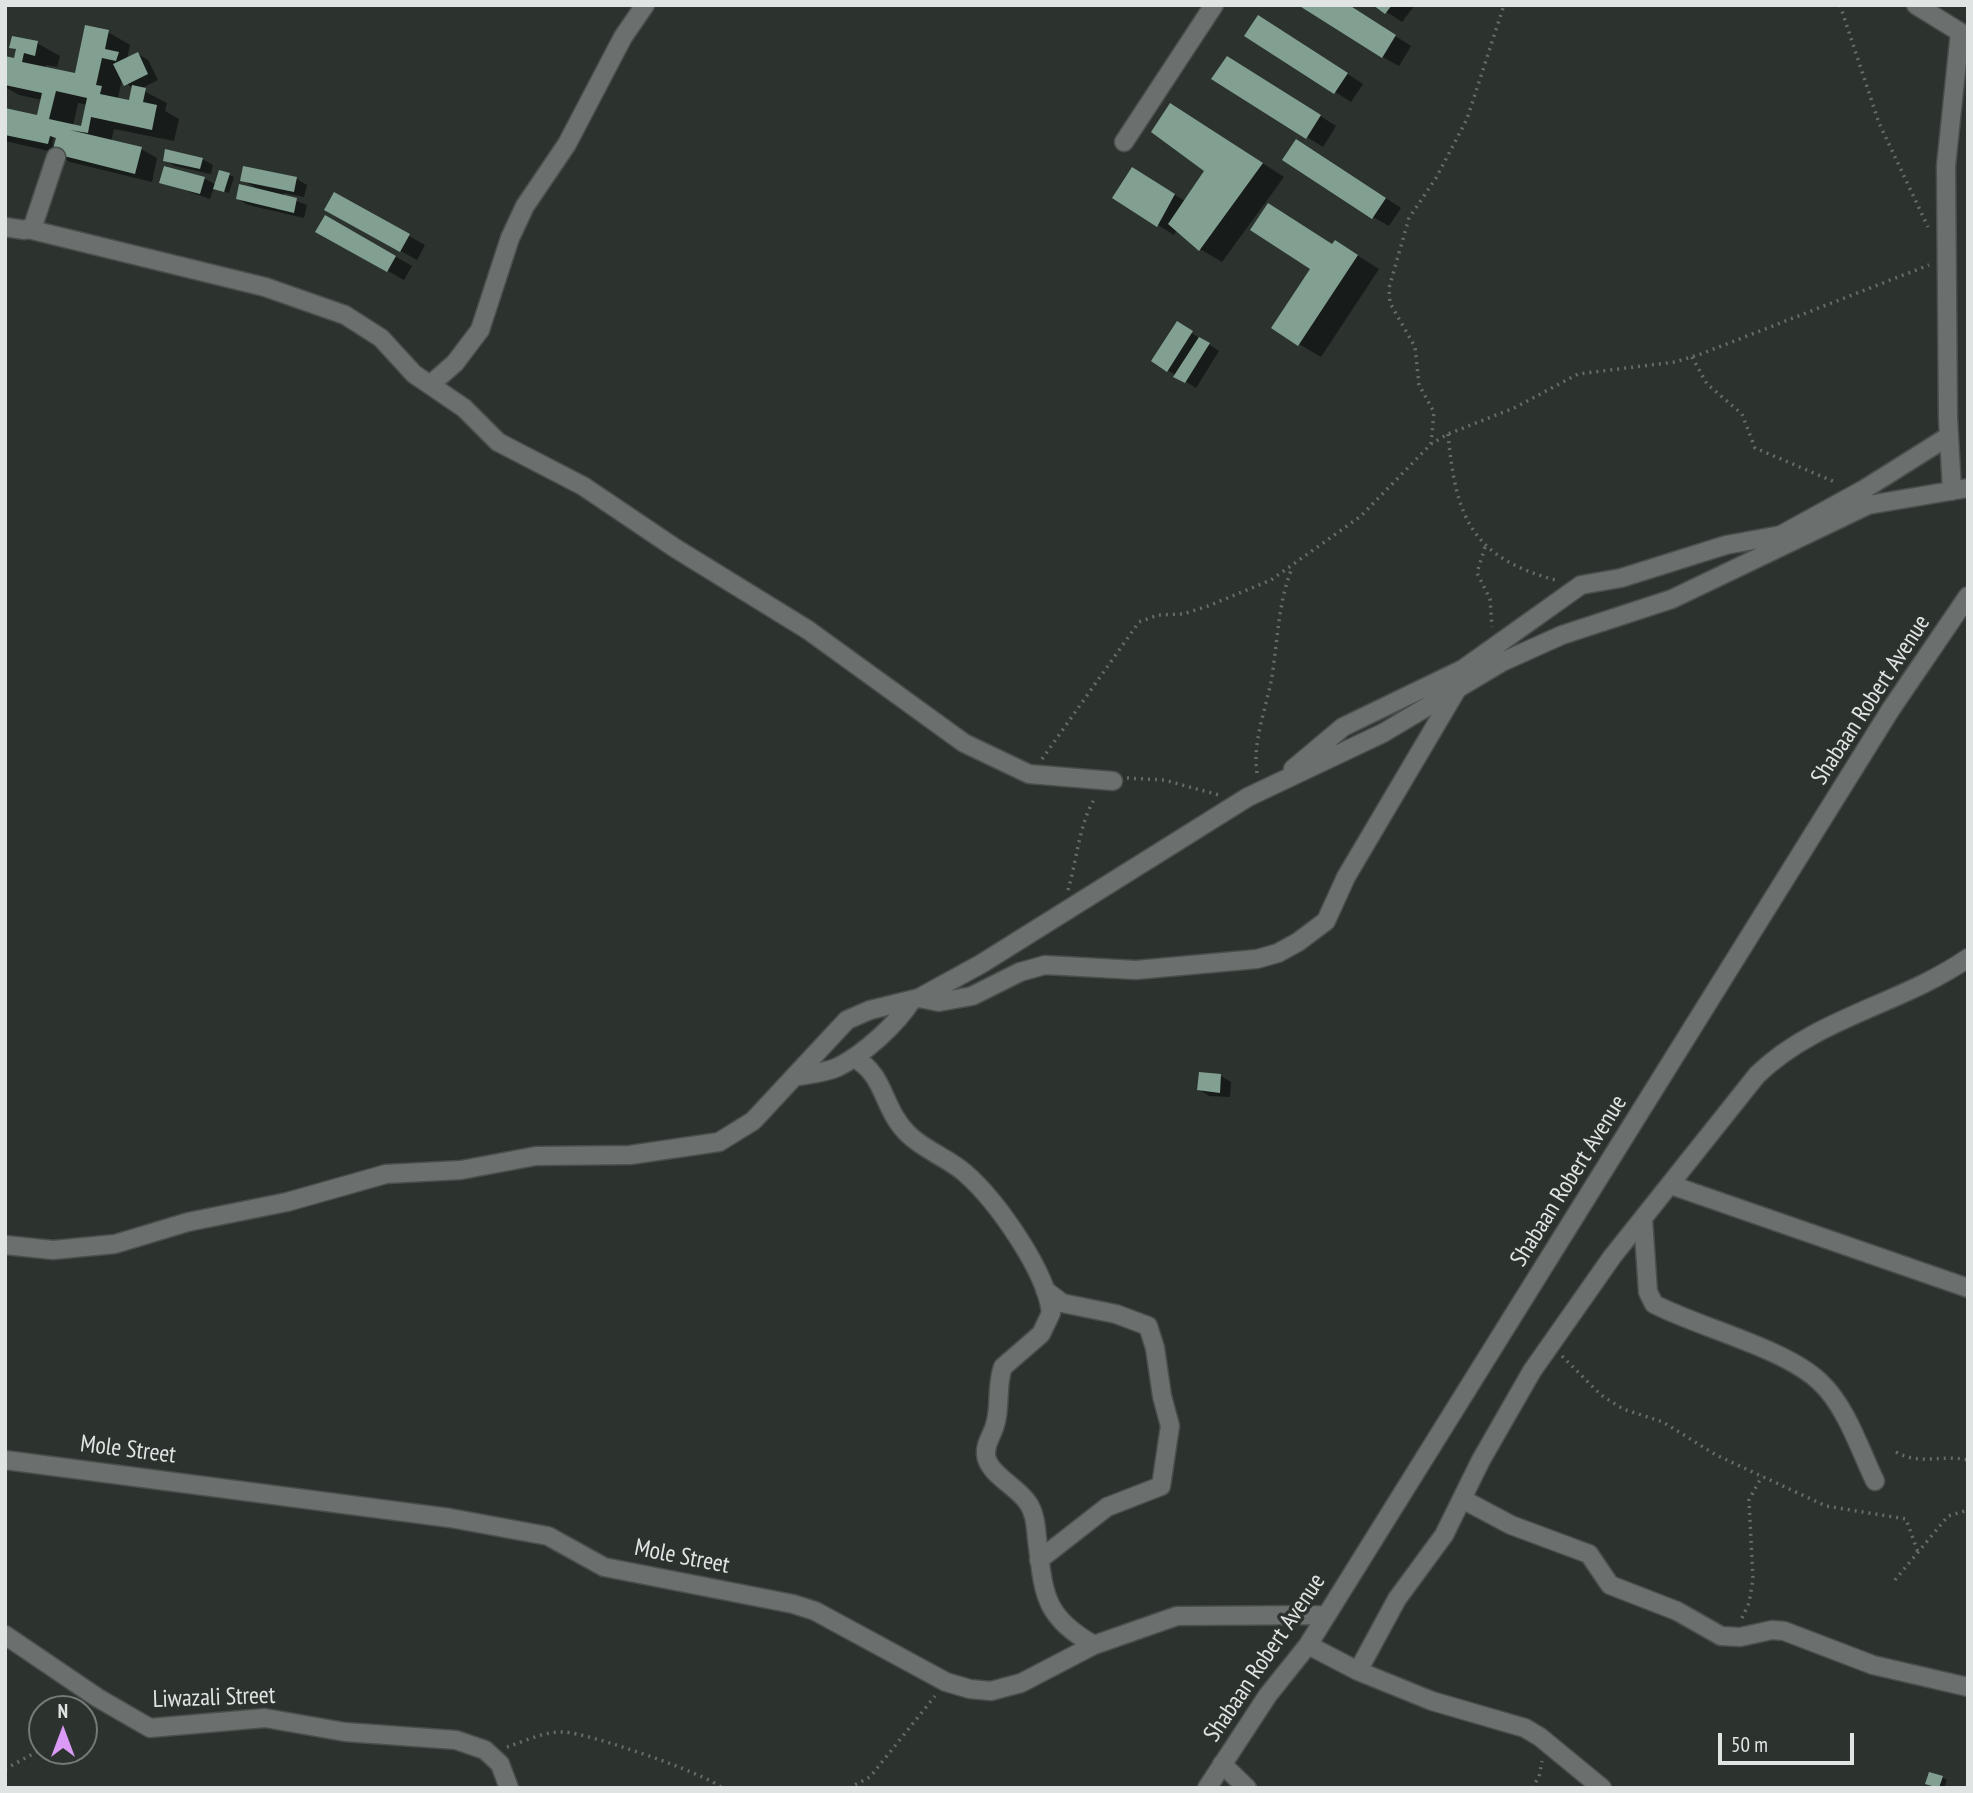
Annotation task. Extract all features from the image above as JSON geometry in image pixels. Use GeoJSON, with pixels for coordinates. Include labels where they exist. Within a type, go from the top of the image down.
{"type":"FeatureCollection","features":[{"type":"Feature","properties":{"kind":"street"},"geometry":{"type":"LineString","coordinates":[[431,384],[455,363],[480,330],[510,238],[525,206],[566,144],[623,37],[645,5]]}},
{"type":"Feature","properties":{"kind":"street"},"geometry":{"type":"LineString","coordinates":[[1124,142],[1214,5]]}},
{"type":"Feature","properties":{"kind":"street"},"geometry":{"type":"LineString","coordinates":[[5,1245],[52,1250],[115,1244],[188,1222],[287,1202],[386,1174],[461,1170],[536,1156],[630,1155],[699,1147],[735,1135],[764,1111],[847,1020],[915,999],[981,964],[1241,802],[1383,733],[1527,649],[1672,600],[1868,505],[1960,489],[1949,436],[1946,166],[1963,68],[1964,34],[1916,5]]}},
{"type":"Feature","properties":{"kind":"street"},"geometry":{"type":"LineString","coordinates":[[28,229],[37,219],[55,157]]}},
{"type":"Feature","properties":{"kind":"street"},"geometry":{"type":"LineString","coordinates":[[5,227],[28,229],[200,270],[310,302],[366,327],[381,338],[414,374],[464,408],[498,442],[583,486],[675,548],[808,630],[964,743],[1029,774],[1112,782]]}},
{"type":"Feature","properties":{"kind":"street"},"geometry":{"type":"LineString","coordinates":[[1275,785],[1343,727],[1452,676],[1581,585],[1621,578],[1726,545],[1781,535],[1949,436]]}},
{"type":"Feature","properties":{"kind":"street","name":"Shabaan Robert Avenue"},"geometry":{"type":"LineString","coordinates":[[1208,1788],[1268,1695],[1308,1646],[1891,709],[1968,596]]}},
{"type":"Feature","properties":{"kind":"street"},"geometry":{"type":"LineString","coordinates":[[915,999],[939,1002],[972,996],[1020,972],[1045,965],[1136,970],[1213,960],[1257,959],[1269,957],[1298,942],[1325,921],[1346,877],[1458,688]]}},
{"type":"Feature","properties":{"kind":"street"},"geometry":{"type":"LineString","coordinates":[[1358,1671],[1397,1598],[1444,1535],[1464,1500],[1481,1460],[1551,1344],[1643,1219],[1757,1075],[1779,1054],[1912,990],[1968,958]]}},
{"type":"Feature","properties":{"kind":"street"},"geometry":{"type":"LineString","coordinates":[[794,1077],[832,1069],[854,1058],[915,999]]}},
{"type":"Feature","properties":{"kind":"street"},"geometry":{"type":"LineString","coordinates":[[854,1058],[872,1069],[889,1110],[909,1135],[965,1173],[1008,1223],[1034,1264],[1051,1309],[1049,1321],[1041,1334],[1003,1367],[998,1413],[986,1450],[989,1465],[1028,1503],[1035,1520],[1043,1587],[1056,1616],[1077,1636],[1094,1645]]}},
{"type":"Feature","properties":{"kind":"street"},"geometry":{"type":"LineString","coordinates":[[1671,1185],[1968,1288]]}},
{"type":"Feature","properties":{"kind":"street"},"geometry":{"type":"LineString","coordinates":[[1643,1219],[1648,1292],[1654,1304],[1788,1362],[1820,1382],[1838,1405],[1875,1481]]}},
{"type":"Feature","properties":{"kind":"street"},"geometry":{"type":"LineString","coordinates":[[1039,1560],[1107,1507],[1161,1486],[1170,1434],[1149,1328],[1116,1314],[1062,1303],[1044,1289]]}},
{"type":"Feature","properties":{"kind":"street","name":"Mole Street"},"geometry":{"type":"LineString","coordinates":[[5,1460],[437,1516],[548,1536],[604,1567],[793,1604],[815,1611],[946,1682],[971,1689],[1007,1688],[1094,1645],[1177,1616],[1327,1615]]}},
{"type":"Feature","properties":{"kind":"street"},"geometry":{"type":"LineString","coordinates":[[1464,1500],[1511,1525],[1589,1554],[1610,1585],[1677,1611],[1730,1638],[1772,1630],[1784,1631],[1873,1665],[1968,1687]]}},
{"type":"Feature","properties":{"kind":"street","name":"Liwazali Street"},"geometry":{"type":"LineString","coordinates":[[5,1635],[98,1698],[150,1728],[275,1719],[345,1732],[465,1741],[488,1754]]}},
{"type":"Feature","properties":{"kind":"street"},"geometry":{"type":"LineString","coordinates":[[1308,1646],[1358,1671],[1432,1701],[1525,1728],[1602,1788]]}},
{"type":"Feature","properties":{"kind":"street"},"geometry":{"type":"LineString","coordinates":[[488,1754],[500,1764],[509,1788]]}},
{"type":"Feature","properties":{"kind":"street"},"geometry":{"type":"LineString","coordinates":[[1222,1764],[1247,1788]]}},
{"type":"Feature","properties":{"kind":"path"},"geometry":{"type":"LineString","coordinates":[[1432,444],[1434,412],[1419,385],[1415,347],[1390,303],[1389,288],[1409,218],[1436,178],[1467,119],[1504,5]]}},
{"type":"Feature","properties":{"kind":"path"},"geometry":{"type":"LineString","coordinates":[[1840,5],[1879,123],[1929,230]]}},
{"type":"Feature","properties":{"kind":"path"},"geometry":{"type":"LineString","coordinates":[[1029,774],[1050,749],[1139,622],[1158,615],[1183,614],[1271,580],[1360,516],[1432,444],[1448,434],[1514,408],[1578,374],[1675,362],[1692,357],[1753,336],[1878,282],[1947,259]]}},
{"type":"Feature","properties":{"kind":"path"},"geometry":{"type":"LineString","coordinates":[[1692,357],[1707,384],[1742,414],[1755,448],[1858,492]]}},
{"type":"Feature","properties":{"kind":"path"},"geometry":{"type":"LineString","coordinates":[[1448,434],[1457,496],[1475,537],[1485,547],[1536,575],[1581,585]]}},
{"type":"Feature","properties":{"kind":"path"},"geometry":{"type":"LineString","coordinates":[[1485,547],[1477,573],[1492,605],[1491,648]]}},
{"type":"Feature","properties":{"kind":"path"},"geometry":{"type":"LineString","coordinates":[[1258,793],[1256,748],[1272,675],[1281,597],[1292,566]]}},
{"type":"Feature","properties":{"kind":"path"},"geometry":{"type":"LineString","coordinates":[[1061,913],[1080,849],[1084,818],[1100,790],[1112,782],[1127,778],[1164,780],[1241,802]]}},
{"type":"Feature","properties":{"kind":"path"},"geometry":{"type":"LineString","coordinates":[[1551,1344],[1601,1395],[1623,1409],[1663,1422],[1716,1455],[1826,1506],[1906,1519],[1919,1555]]}},
{"type":"Feature","properties":{"kind":"path"},"geometry":{"type":"LineString","coordinates":[[1896,1452],[1916,1461],[1946,1457],[1968,1460]]}},
{"type":"Feature","properties":{"kind":"path"},"geometry":{"type":"LineString","coordinates":[[1730,1638],[1751,1593],[1749,1500],[1762,1476]]}},
{"type":"Feature","properties":{"kind":"path"},"geometry":{"type":"LineString","coordinates":[[1895,1580],[1919,1555],[1948,1516],[1968,1510]]}},
{"type":"Feature","properties":{"kind":"path"},"geometry":{"type":"LineString","coordinates":[[849,1788],[870,1777],[946,1682]]}},
{"type":"Feature","properties":{"kind":"path"},"geometry":{"type":"LineString","coordinates":[[488,1754],[547,1734],[572,1732],[695,1772],[722,1788]]}},
{"type":"Feature","properties":{"kind":"path"},"geometry":{"type":"LineString","coordinates":[[1532,1788],[1539,1777],[1546,1742]]}},
{"type":"Feature","properties":{"kind":"path"},"geometry":{"type":"LineString","coordinates":[[5,1769],[28,1757]]}},
{"type":"Feature","properties":{"kind":"building"},"geometry":{"type":"Polygon","coordinates":[[[1298,5],[1349,5],[1396,35],[1382,58],[1298,5]]]}},
{"type":"Feature","properties":{"kind":"building"},"geometry":{"type":"Polygon","coordinates":[[[1373,5],[1392,5],[1385,14],[1373,5]]]}},
{"type":"Feature","properties":{"kind":"building"},"geometry":{"type":"Polygon","coordinates":[[[1258,15],[1348,73],[1334,94],[1244,36],[1258,15]]]}},
{"type":"Feature","properties":{"kind":"building"},"geometry":{"type":"Polygon","coordinates":[[[85,25],[109,30],[105,49],[119,52],[116,61],[102,58],[96,85],[102,86],[100,94],[129,100],[132,85],[146,88],[143,102],[157,105],[152,130],[91,117],[88,133],[70,130],[142,147],[135,174],[52,153],[56,138],[50,136],[48,144],[5,135],[5,108],[37,115],[42,93],[5,85],[5,56],[14,58],[16,49],[9,48],[12,36],[38,41],[35,56],[24,53],[22,62],[75,73],[85,25]],[[56,91],[49,119],[81,126],[87,98],[56,91]]]}},
{"type":"Feature","properties":{"kind":"building"},"geometry":{"type":"Polygon","coordinates":[[[138,52],[148,74],[124,86],[113,64],[138,52]]]}},
{"type":"Feature","properties":{"kind":"building"},"geometry":{"type":"Polygon","coordinates":[[[1227,56],[1321,115],[1306,139],[1211,79],[1227,56]]]}},
{"type":"Feature","properties":{"kind":"building"},"geometry":{"type":"Polygon","coordinates":[[[1170,103],[1263,163],[1199,251],[1168,224],[1204,171],[1151,132],[1170,103]]]}},
{"type":"Feature","properties":{"kind":"building"},"geometry":{"type":"Polygon","coordinates":[[[1296,139],[1386,198],[1372,219],[1282,160],[1296,139]]]}},
{"type":"Feature","properties":{"kind":"building"},"geometry":{"type":"Polygon","coordinates":[[[165,149],[203,158],[200,169],[163,161],[165,149]]]}},
{"type":"Feature","properties":{"kind":"building"},"geometry":{"type":"Polygon","coordinates":[[[164,166],[205,177],[200,194],[159,183],[164,166]]]}},
{"type":"Feature","properties":{"kind":"building"},"geometry":{"type":"Polygon","coordinates":[[[243,166],[297,177],[294,192],[240,181],[243,166]]]}},
{"type":"Feature","properties":{"kind":"building"},"geometry":{"type":"Polygon","coordinates":[[[1132,167],[1175,194],[1157,227],[1112,198],[1132,167]]]}},
{"type":"Feature","properties":{"kind":"building"},"geometry":{"type":"Polygon","coordinates":[[[219,170],[230,173],[224,192],[213,189],[219,170]]]}},
{"type":"Feature","properties":{"kind":"building"},"geometry":{"type":"Polygon","coordinates":[[[239,184],[297,198],[294,213],[236,199],[239,184]]]}},
{"type":"Feature","properties":{"kind":"building"},"geometry":{"type":"Polygon","coordinates":[[[334,192],[410,234],[400,252],[324,210],[334,192]]]}},
{"type":"Feature","properties":{"kind":"building"},"geometry":{"type":"Polygon","coordinates":[[[1268,203],[1332,244],[1335,240],[1358,255],[1298,346],[1271,328],[1310,269],[1250,230],[1268,203]]]}},
{"type":"Feature","properties":{"kind":"building"},"geometry":{"type":"Polygon","coordinates":[[[325,215],[396,256],[387,272],[315,232],[325,215]]]}},
{"type":"Feature","properties":{"kind":"building"},"geometry":{"type":"Polygon","coordinates":[[[1177,321],[1193,331],[1167,372],[1151,361],[1177,321]]]}},
{"type":"Feature","properties":{"kind":"building"},"geometry":{"type":"Polygon","coordinates":[[[1199,337],[1210,343],[1185,383],[1173,377],[1199,337]]]}},
{"type":"Feature","properties":{"kind":"building"},"geometry":{"type":"Polygon","coordinates":[[[1199,1072],[1221,1074],[1220,1093],[1197,1090],[1199,1072]]]}},
{"type":"Feature","properties":{"kind":"building"},"geometry":{"type":"Polygon","coordinates":[[[1929,1772],[1943,1776],[1939,1788],[1925,1784],[1929,1772]]]}}]}
